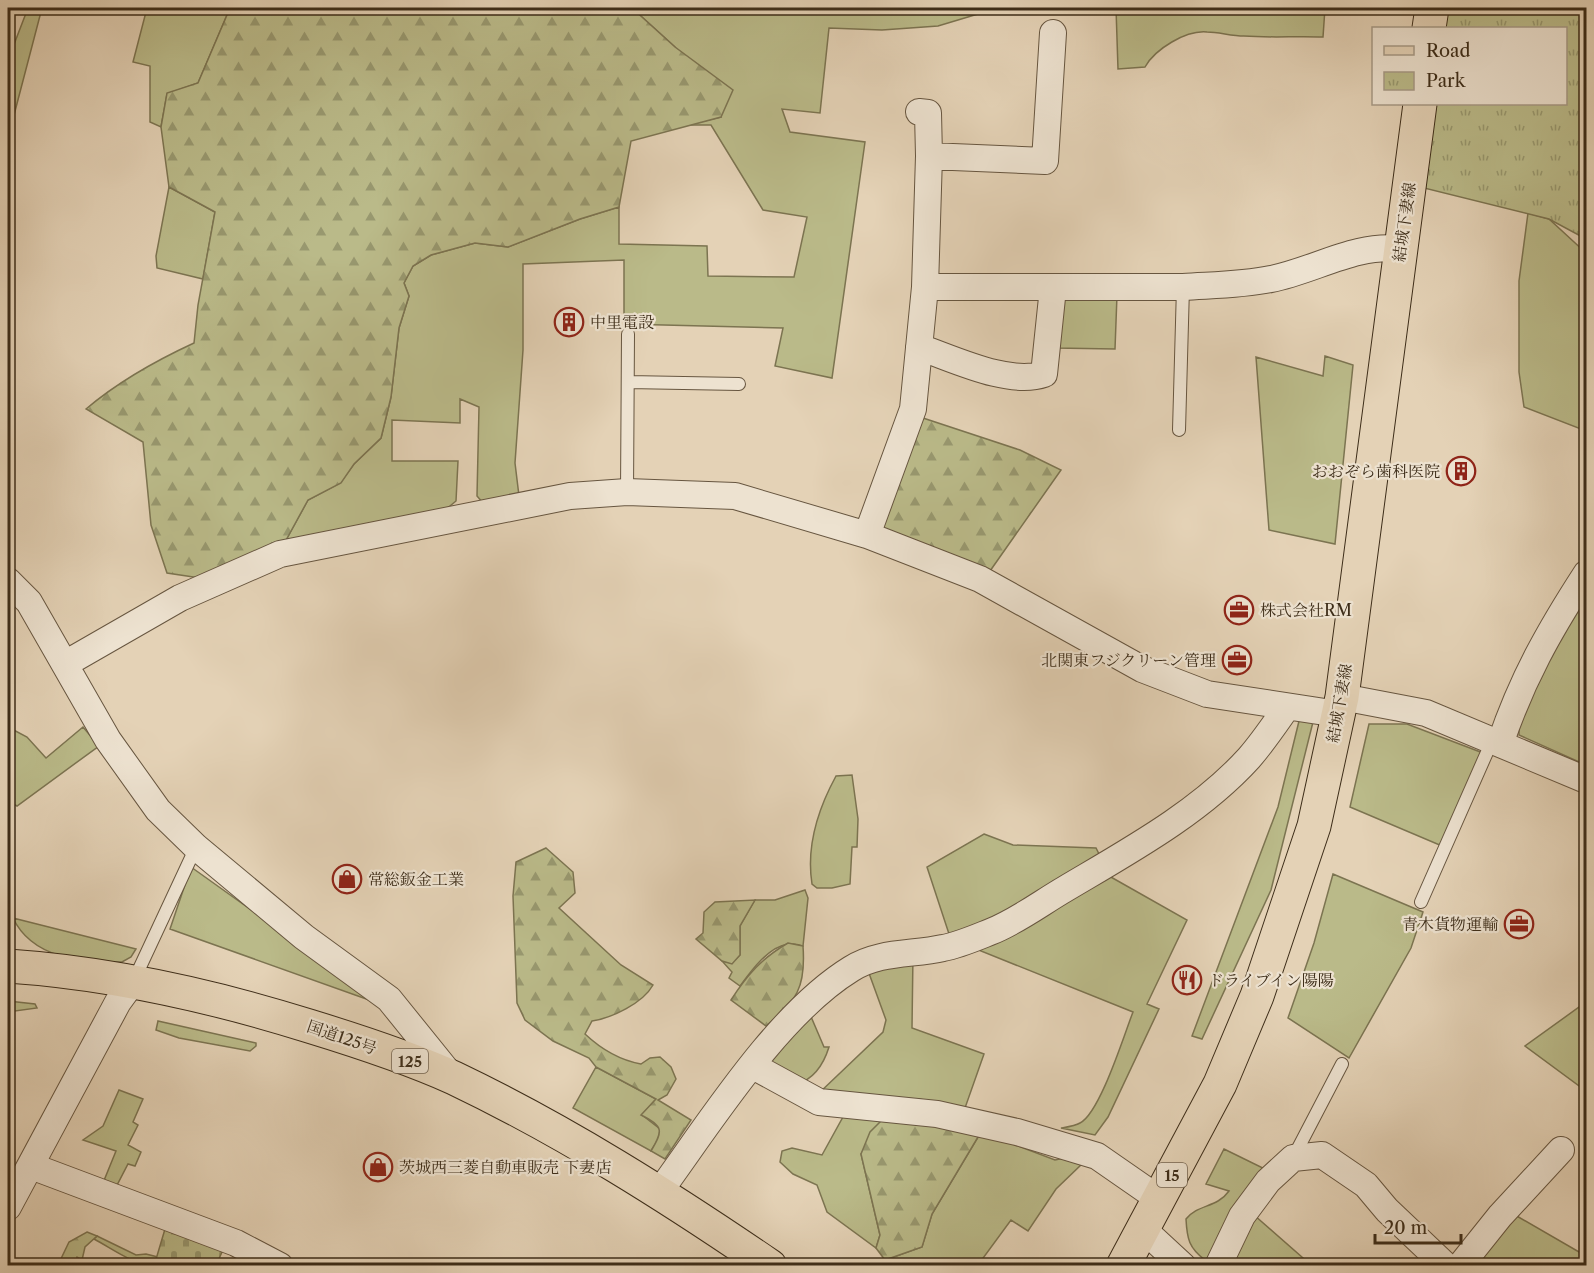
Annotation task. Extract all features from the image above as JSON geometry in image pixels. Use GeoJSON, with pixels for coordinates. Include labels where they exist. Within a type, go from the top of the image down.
{"type":"FeatureCollection","features":[{"type":"Feature","properties":{"kind":"main road"},"geometry":{"type":"LineString","coordinates":[[1429,27],[1432,8]]}},
{"type":"Feature","properties":{"kind":"main road","name":"結城下妻線"},"geometry":{"type":"LineString","coordinates":[[1123,1266],[1220,1084],[1257,996],[1314,826],[1340,705],[1420,105]]}},
{"type":"Feature","properties":{"kind":"main road","name":"国道125号"},"geometry":{"type":"LineString","coordinates":[[10,960],[134,980],[268,1013],[355,1040],[453,1078],[660,1191],[770,1266]]}},
{"type":"Feature","properties":{"kind":"street"},"geometry":{"type":"LineString","coordinates":[[929,156],[1045,161],[1053,33]]}},
{"type":"Feature","properties":{"kind":"street"},"geometry":{"type":"LineString","coordinates":[[867,535],[913,409],[925,287],[929,156],[928,113],[919,112]]}},
{"type":"Feature","properties":{"kind":"street"},"geometry":{"type":"LineString","coordinates":[[925,287],[1183,287],[1271,279],[1380,248],[1400,249]]}},
{"type":"Feature","properties":{"kind":"street"},"geometry":{"type":"LineString","coordinates":[[919,347],[989,371],[1028,379],[1044,374],[1053,288]]}},
{"type":"Feature","properties":{"kind":"street"},"geometry":{"type":"LineString","coordinates":[[65,664],[180,598],[280,554],[570,496],[627,492],[735,496],[867,535],[980,579],[1142,669],[1208,694],[1287,707],[1340,705],[1426,713],[1587,780]]}},
{"type":"Feature","properties":{"kind":"street"},"geometry":{"type":"LineString","coordinates":[[1496,742],[1545,637],[1587,574]]}},
{"type":"Feature","properties":{"kind":"street"},"geometry":{"type":"LineString","coordinates":[[8,581],[29,602],[108,740],[158,810],[196,847],[304,937],[389,999],[453,1078]]}},
{"type":"Feature","properties":{"kind":"street"},"geometry":{"type":"LineString","coordinates":[[660,1191],[753,1066],[804,1005],[852,968],[899,953],[943,948],[993,931],[1138,846],[1209,795],[1249,758],[1287,707]]}},
{"type":"Feature","properties":{"kind":"street"},"geometry":{"type":"LineString","coordinates":[[8,1208],[118,1002],[134,980]]}},
{"type":"Feature","properties":{"kind":"street"},"geometry":{"type":"LineString","coordinates":[[753,1066],[819,1102],[937,1114],[1017,1132],[1097,1156],[1159,1199]]}},
{"type":"Feature","properties":{"kind":"street"},"geometry":{"type":"LineString","coordinates":[[1460,1266],[1500,1216],[1561,1150]]}},
{"type":"Feature","properties":{"kind":"street"},"geometry":{"type":"LineString","coordinates":[[1218,1266],[1242,1216],[1268,1181],[1293,1158],[1322,1155],[1366,1185],[1387,1210],[1446,1266]]}},
{"type":"Feature","properties":{"kind":"street"},"geometry":{"type":"LineString","coordinates":[[31,1166],[236,1243],[280,1266]]}},
{"type":"Feature","properties":{"kind":"street"},"geometry":{"type":"LineString","coordinates":[[1143,1229],[1183,1266]]}},
{"type":"Feature","properties":{"kind":"lane"},"geometry":{"type":"LineString","coordinates":[[1179,430],[1183,287]]}},
{"type":"Feature","properties":{"kind":"lane"},"geometry":{"type":"LineString","coordinates":[[627,492],[628,334]]}},
{"type":"Feature","properties":{"kind":"lane"},"geometry":{"type":"LineString","coordinates":[[628,382],[739,384]]}},
{"type":"Feature","properties":{"kind":"lane"},"geometry":{"type":"LineString","coordinates":[[1421,902],[1496,742]]}},
{"type":"Feature","properties":{"kind":"lane"},"geometry":{"type":"LineString","coordinates":[[134,980],[196,847]]}},
{"type":"Feature","properties":{"kind":"lane"},"geometry":{"type":"LineString","coordinates":[[1293,1158],[1342,1064]]}},
{"type":"Feature","properties":{"kind":"green space"},"geometry":{"type":"Polygon","coordinates":[[[28,8],[42,8],[8,138],[8,60],[28,8]]]}},
{"type":"Feature","properties":{"kind":"green space"},"geometry":{"type":"Polygon","coordinates":[[[147,8],[230,8],[198,83],[167,94],[161,127],[150,122],[150,66],[133,62],[147,8]]]}},
{"type":"Feature","properties":{"kind":"green space"},"geometry":{"type":"Polygon","coordinates":[[[230,8],[632,8],[675,47],[733,90],[721,117],[631,141],[619,207],[580,219],[508,247],[475,243],[431,255],[413,266],[404,283],[409,296],[399,328],[391,397],[381,438],[354,464],[341,483],[308,500],[285,542],[200,578],[167,573],[151,525],[143,442],[86,409],[111,389],[138,372],[194,343],[198,305],[215,212],[169,187],[161,127],[167,93],[198,83],[230,8]]]}},
{"type":"Feature","properties":{"kind":"green space"},"geometry":{"type":"Polygon","coordinates":[[[632,8],[998,8],[938,26],[882,30],[829,28],[820,113],[782,109],[790,132],[865,142],[832,378],[775,366],[783,328],[624,324],[624,260],[523,264],[523,350],[515,463],[519,496],[483,503],[477,496],[479,407],[460,399],[460,423],[392,420],[392,461],[458,461],[456,501],[444,511],[285,542],[308,500],[340,483],[354,464],[381,438],[391,397],[399,328],[409,296],[404,283],[413,266],[431,255],[475,243],[508,247],[580,219],[619,207],[619,244],[707,246],[708,276],[794,277],[807,217],[763,210],[711,125],[687,125],[721,117],[675,47],[632,8]]]}},
{"type":"Feature","properties":{"kind":"green space"},"geometry":{"type":"Polygon","coordinates":[[[1116,8],[1325,8],[1323,37],[1254,37],[1199,32],[1181,37],[1163,47],[1145,67],[1118,69],[1116,8]]]}},
{"type":"Feature","properties":{"kind":"green space"},"geometry":{"type":"Polygon","coordinates":[[[1444,8],[1586,8],[1586,239],[1549,219],[1420,187],[1430,105],[1567,105],[1567,27],[1441,27],[1444,8]]]}},
{"type":"Feature","properties":{"kind":"green space"},"geometry":{"type":"Polygon","coordinates":[[[169,187],[215,212],[203,279],[157,268],[156,256],[169,187]]]}},
{"type":"Feature","properties":{"kind":"green space"},"geometry":{"type":"Polygon","coordinates":[[[1528,213],[1549,219],[1586,253],[1586,431],[1524,407],[1519,372],[1519,281],[1528,213]]]}},
{"type":"Feature","properties":{"kind":"green space"},"geometry":{"type":"Polygon","coordinates":[[[1066,295],[1117,295],[1115,349],[1055,348],[1057,305],[1066,295]]]}},
{"type":"Feature","properties":{"kind":"green space"},"geometry":{"type":"Polygon","coordinates":[[[1325,356],[1353,365],[1335,544],[1269,530],[1256,357],[1323,376],[1325,356]]]}},
{"type":"Feature","properties":{"kind":"green space"},"geometry":{"type":"Polygon","coordinates":[[[920,417],[1020,450],[1061,470],[990,571],[875,529],[920,417]]]}},
{"type":"Feature","properties":{"kind":"green space"},"geometry":{"type":"Polygon","coordinates":[[[1586,591],[1586,765],[1519,735],[1519,714],[1586,591]]]}},
{"type":"Feature","properties":{"kind":"green space"},"geometry":{"type":"Polygon","coordinates":[[[1315,714],[1271,890],[1202,1039],[1192,1036],[1278,807],[1300,717],[1315,714]]]}},
{"type":"Feature","properties":{"kind":"green space"},"geometry":{"type":"Polygon","coordinates":[[[1369,724],[1407,724],[1483,753],[1442,846],[1350,807],[1369,724]]]}},
{"type":"Feature","properties":{"kind":"green space"},"geometry":{"type":"Polygon","coordinates":[[[8,727],[27,737],[46,758],[83,727],[99,746],[17,806],[8,801],[8,727]]]}},
{"type":"Feature","properties":{"kind":"green space"},"geometry":{"type":"Polygon","coordinates":[[[852,775],[858,819],[857,847],[852,847],[850,884],[832,888],[817,888],[812,884],[811,856],[819,815],[836,776],[852,775]]]}},
{"type":"Feature","properties":{"kind":"green space"},"geometry":{"type":"Polygon","coordinates":[[[984,834],[1013,845],[1096,848],[1102,860],[951,940],[927,867],[984,834]]]}},
{"type":"Feature","properties":{"kind":"green space"},"geometry":{"type":"Polygon","coordinates":[[[546,848],[573,872],[575,893],[559,908],[621,965],[653,985],[635,1004],[609,1017],[592,1021],[585,1034],[604,1049],[625,1060],[641,1064],[650,1058],[660,1057],[671,1067],[676,1079],[667,1095],[658,1100],[691,1120],[665,1159],[651,1151],[659,1134],[657,1126],[641,1115],[656,1099],[596,1067],[589,1058],[553,1041],[525,1020],[517,1003],[513,896],[516,862],[546,848]]]}},
{"type":"Feature","properties":{"kind":"green space"},"geometry":{"type":"Polygon","coordinates":[[[191,867],[386,1006],[170,929],[191,867]]]}},
{"type":"Feature","properties":{"kind":"green space"},"geometry":{"type":"Polygon","coordinates":[[[1102,872],[1187,920],[1147,1004],[1159,1009],[1108,1117],[1095,1135],[1061,1128],[1080,1123],[1095,1105],[1111,1072],[1133,1012],[966,945],[1102,872]]]}},
{"type":"Feature","properties":{"kind":"green space"},"geometry":{"type":"Polygon","coordinates":[[[1333,874],[1423,912],[1411,948],[1349,1058],[1288,1018],[1314,943],[1333,874]]]}},
{"type":"Feature","properties":{"kind":"green space"},"geometry":{"type":"Polygon","coordinates":[[[805,890],[808,898],[803,946],[790,944],[774,950],[761,960],[740,986],[729,978],[732,972],[722,961],[732,963],[740,955],[740,926],[755,900],[775,900],[805,890]]]}},
{"type":"Feature","properties":{"kind":"green space"},"geometry":{"type":"Polygon","coordinates":[[[755,900],[740,926],[740,955],[732,964],[722,961],[696,939],[703,933],[704,912],[715,902],[755,900]]]}},
{"type":"Feature","properties":{"kind":"green space"},"geometry":{"type":"Polygon","coordinates":[[[13,918],[136,949],[131,957],[122,962],[90,961],[59,955],[32,942],[13,918]]]}},
{"type":"Feature","properties":{"kind":"green space"},"geometry":{"type":"Polygon","coordinates":[[[788,943],[803,946],[801,983],[792,1000],[766,1026],[731,1000],[756,968],[788,943]]]}},
{"type":"Feature","properties":{"kind":"green space"},"geometry":{"type":"Polygon","coordinates":[[[913,954],[912,1028],[984,1054],[965,1108],[919,1099],[818,1094],[883,1032],[886,1020],[866,965],[913,954]]]}},
{"type":"Feature","properties":{"kind":"green space"},"geometry":{"type":"Polygon","coordinates":[[[8,1001],[35,1004],[37,1008],[8,1012],[8,1001]]]}},
{"type":"Feature","properties":{"kind":"green space"},"geometry":{"type":"Polygon","coordinates":[[[1586,1002],[1586,1091],[1525,1046],[1586,1002]]]}},
{"type":"Feature","properties":{"kind":"green space"},"geometry":{"type":"Polygon","coordinates":[[[809,1012],[824,1047],[829,1047],[818,1070],[797,1084],[762,1064],[809,1012]]]}},
{"type":"Feature","properties":{"kind":"green space"},"geometry":{"type":"Polygon","coordinates":[[[158,1021],[256,1043],[256,1046],[250,1051],[179,1038],[156,1030],[158,1021]]]}},
{"type":"Feature","properties":{"kind":"green space"},"geometry":{"type":"Polygon","coordinates":[[[596,1067],[656,1099],[642,1115],[660,1129],[661,1135],[651,1151],[573,1108],[596,1067]]]}},
{"type":"Feature","properties":{"kind":"green space"},"geometry":{"type":"Polygon","coordinates":[[[119,1090],[143,1099],[133,1122],[138,1125],[128,1145],[141,1152],[135,1166],[128,1164],[115,1189],[103,1183],[116,1151],[83,1140],[103,1126],[119,1090]]]}},
{"type":"Feature","properties":{"kind":"green space"},"geometry":{"type":"Polygon","coordinates":[[[887,1115],[861,1154],[880,1235],[876,1248],[827,1212],[817,1185],[793,1174],[780,1162],[782,1151],[792,1148],[822,1155],[843,1117],[887,1115]]]}},
{"type":"Feature","properties":{"kind":"green space"},"geometry":{"type":"Polygon","coordinates":[[[887,1115],[981,1132],[932,1214],[922,1247],[885,1260],[876,1248],[880,1235],[861,1154],[870,1132],[887,1115]]]}},
{"type":"Feature","properties":{"kind":"green space"},"geometry":{"type":"Polygon","coordinates":[[[981,1132],[1055,1160],[1069,1157],[1084,1162],[1056,1189],[1028,1231],[1011,1220],[978,1265],[891,1265],[885,1260],[922,1247],[932,1214],[981,1132]]]}},
{"type":"Feature","properties":{"kind":"green space"},"geometry":{"type":"Polygon","coordinates":[[[1224,1149],[1269,1171],[1212,1258],[1205,1260],[1195,1251],[1190,1242],[1186,1219],[1196,1211],[1219,1200],[1229,1191],[1206,1184],[1224,1149]]]}},
{"type":"Feature","properties":{"kind":"green space"},"geometry":{"type":"Polygon","coordinates":[[[1254,1215],[1311,1265],[1227,1266],[1254,1215]]]}},
{"type":"Feature","properties":{"kind":"green space"},"geometry":{"type":"Polygon","coordinates":[[[1515,1215],[1586,1256],[1586,1265],[1474,1266],[1515,1215]]]}},
{"type":"Feature","properties":{"kind":"green space"},"geometry":{"type":"Polygon","coordinates":[[[165,1229],[223,1250],[216,1265],[154,1266],[165,1229]]]}},
{"type":"Feature","properties":{"kind":"green space"},"geometry":{"type":"Polygon","coordinates":[[[87,1232],[97,1236],[85,1247],[82,1260],[77,1257],[74,1265],[58,1265],[69,1242],[87,1232]]]}},
{"type":"Feature","properties":{"kind":"green space"},"geometry":{"type":"Polygon","coordinates":[[[97,1236],[136,1255],[146,1254],[158,1257],[154,1265],[138,1262],[94,1239],[97,1236]]]}},
{"type":"Feature","properties":{"kind":"place","name":"中里電設"},"geometry":{"type":"Point","coordinates":[569,322]}},
{"type":"Feature","properties":{"kind":"place","name":"おおぞら歯科医院"},"geometry":{"type":"Point","coordinates":[1461,471]}},
{"type":"Feature","properties":{"kind":"place","name":"株式会社RM"},"geometry":{"type":"Point","coordinates":[1239,610]}},
{"type":"Feature","properties":{"kind":"place","name":"北関東フジクリーン管理"},"geometry":{"type":"Point","coordinates":[1237,660]}},
{"type":"Feature","properties":{"kind":"place","name":"常総鈑金工業"},"geometry":{"type":"Point","coordinates":[347,879]}},
{"type":"Feature","properties":{"kind":"place","name":"青木貨物運輸"},"geometry":{"type":"Point","coordinates":[1519,924]}},
{"type":"Feature","properties":{"kind":"place","name":"ドライブイン陽陽"},"geometry":{"type":"Point","coordinates":[1187,980]}},
{"type":"Feature","properties":{"kind":"place","name":"茨城西三菱自動車販売 下妻店"},"geometry":{"type":"Point","coordinates":[378,1167]}}]}
